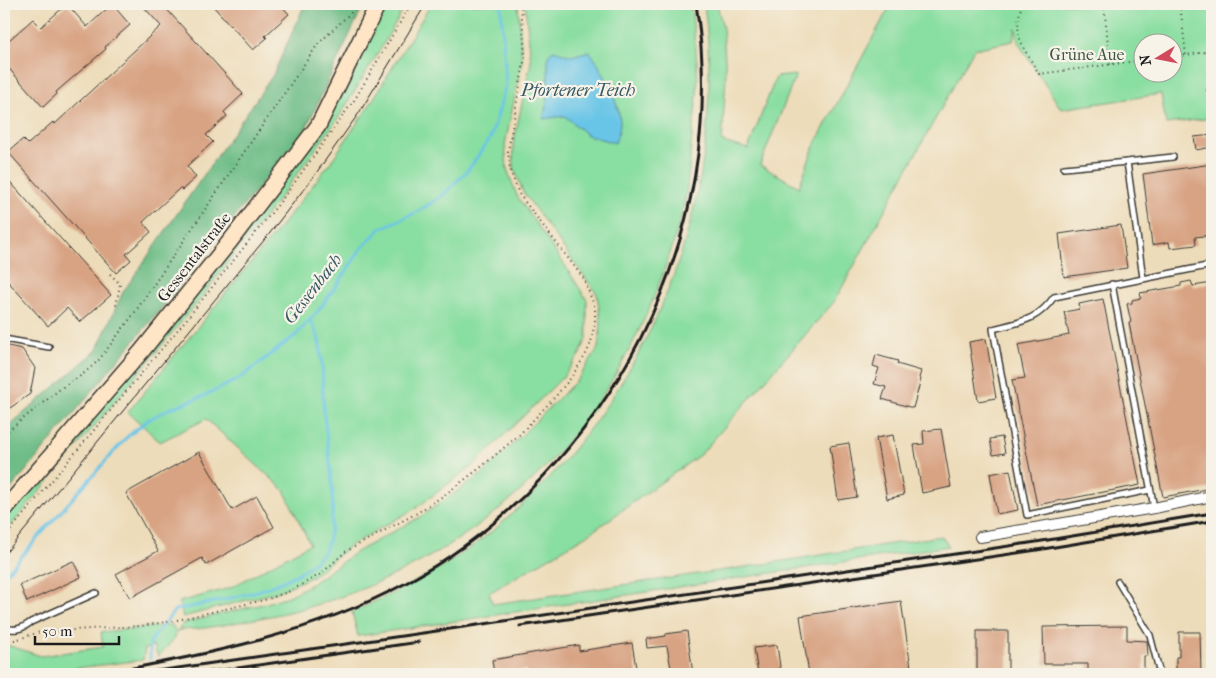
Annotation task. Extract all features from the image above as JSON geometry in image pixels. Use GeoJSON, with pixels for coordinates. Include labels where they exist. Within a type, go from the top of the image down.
{"type":"FeatureCollection","features":[{"type":"Feature","properties":{"kind":"main road","name":"Gessentalstraße"},"geometry":{"type":"LineString","coordinates":[[4,510],[141,352],[231,240],[318,126],[378,4]]}},
{"type":"Feature","properties":{"kind":"street"},"geometry":{"type":"LineString","coordinates":[[980,537],[1154,508],[1212,496]]}},
{"type":"Feature","properties":{"kind":"lane"},"geometry":{"type":"LineString","coordinates":[[1064,168],[1173,157]]}},
{"type":"Feature","properties":{"kind":"lane"},"geometry":{"type":"LineString","coordinates":[[1128,162],[1143,278]]}},
{"type":"Feature","properties":{"kind":"lane"},"geometry":{"type":"LineString","coordinates":[[1150,490],[1027,515],[993,329],[1026,321],[1038,315],[1054,297],[1212,265]]}},
{"type":"Feature","properties":{"kind":"lane"},"geometry":{"type":"LineString","coordinates":[[1112,284],[1154,508]]}},
{"type":"Feature","properties":{"kind":"lane"},"geometry":{"type":"LineString","coordinates":[[4,339],[49,347]]}},
{"type":"Feature","properties":{"kind":"lane"},"geometry":{"type":"LineString","coordinates":[[1118,582],[1150,636],[1160,674]]}},
{"type":"Feature","properties":{"kind":"lane"},"geometry":{"type":"LineString","coordinates":[[4,628],[13,630],[25,627],[31,622],[96,593]]}},
{"type":"Feature","properties":{"kind":"path"},"geometry":{"type":"LineString","coordinates":[[4,434],[98,361],[133,315],[318,44],[360,4]]}},
{"type":"Feature","properties":{"kind":"path"},"geometry":{"type":"LineString","coordinates":[[4,641],[15,640],[40,632],[140,626],[173,621],[268,599],[290,591],[322,574],[345,552],[418,513],[443,496],[519,435],[570,380],[591,343],[595,308],[584,279],[519,194],[510,170],[508,151],[525,57],[521,4]]}},
{"type":"Feature","properties":{"kind":"path"},"geometry":{"type":"LineString","coordinates":[[1022,4],[1017,26],[1018,38],[1039,74],[1134,61]]}},
{"type":"Feature","properties":{"kind":"path"},"geometry":{"type":"LineString","coordinates":[[1104,4],[1110,65]]}},
{"type":"Feature","properties":{"kind":"path"},"geometry":{"type":"LineString","coordinates":[[1180,4],[1186,55],[1212,51]]}},
{"type":"Feature","properties":{"kind":"path"},"geometry":{"type":"LineString","coordinates":[[1206,90],[1212,89]]}},
{"type":"Feature","properties":{"kind":"path"},"geometry":{"type":"LineString","coordinates":[[110,274],[120,284],[116,306]]}},
{"type":"Feature","properties":{"kind":"green space"},"geometry":{"type":"Polygon","coordinates":[[[305,4],[364,4],[306,128],[164,305],[4,497],[4,430],[96,351],[123,292],[273,75],[305,4]]]}},
{"type":"Feature","properties":{"kind":"green space"},"geometry":{"type":"Polygon","coordinates":[[[385,4],[406,4],[337,120],[272,208],[198,302],[4,534],[4,518],[286,176],[385,4]]]}},
{"type":"Feature","properties":{"kind":"green space"},"geometry":{"type":"Polygon","coordinates":[[[431,4],[518,4],[522,61],[505,145],[507,169],[517,196],[587,300],[587,338],[580,354],[563,377],[476,463],[416,508],[351,545],[311,577],[277,592],[183,617],[179,602],[230,588],[310,544],[284,490],[206,419],[160,442],[128,412],[285,221],[330,163],[371,103],[431,4]]]}},
{"type":"Feature","properties":{"kind":"green space"},"geometry":{"type":"Polygon","coordinates":[[[525,4],[690,4],[696,55],[697,96],[686,196],[682,213],[662,275],[637,335],[604,393],[565,445],[535,478],[466,534],[428,558],[388,578],[346,595],[304,608],[230,624],[176,632],[184,623],[267,603],[291,595],[313,583],[356,552],[420,517],[485,472],[578,379],[598,348],[601,324],[597,294],[523,192],[514,168],[513,145],[531,62],[525,4]]]}},
{"type":"Feature","properties":{"kind":"green space","name":"Grüne Aue"},"geometry":{"type":"Polygon","coordinates":[[[704,4],[717,4],[723,28],[726,77],[722,142],[748,149],[776,77],[796,75],[760,165],[799,187],[814,146],[891,4],[1212,4],[1212,118],[1166,124],[1161,94],[1061,109],[1021,47],[1017,38],[1016,28],[1013,41],[974,49],[834,302],[701,454],[589,534],[489,593],[493,604],[941,536],[949,546],[358,636],[352,612],[409,585],[480,541],[550,477],[596,420],[636,358],[667,292],[690,223],[704,151],[709,78],[704,4]]]}},
{"type":"Feature","properties":{"kind":"green space"},"geometry":{"type":"Polygon","coordinates":[[[172,625],[176,632],[175,638],[158,657],[154,646],[145,649],[143,660],[27,674],[4,674],[4,644],[41,656],[103,647],[101,632],[172,625]]]}},
{"type":"Feature","properties":{"kind":"water","name":"Pfortener Teich"},"geometry":{"type":"Polygon","coordinates":[[[553,50],[572,56],[589,51],[594,57],[609,86],[617,107],[620,126],[615,143],[587,135],[565,116],[543,119],[548,97],[548,56],[553,50]]]}},
{"type":"Feature","properties":{"kind":"building"},"geometry":{"type":"Polygon","coordinates":[[[67,4],[87,27],[112,4],[130,25],[105,47],[106,49],[56,92],[57,94],[43,107],[4,63],[4,34],[9,40],[33,19],[41,27],[67,4]]]}},
{"type":"Feature","properties":{"kind":"building"},"geometry":{"type":"Polygon","coordinates":[[[141,4],[162,4],[243,94],[224,112],[227,116],[206,135],[213,142],[187,166],[196,177],[182,190],[180,188],[143,222],[151,232],[126,254],[131,260],[116,273],[8,152],[23,139],[28,144],[53,122],[55,124],[161,26],[141,4]]]}},
{"type":"Feature","properties":{"kind":"building"},"geometry":{"type":"Polygon","coordinates":[[[211,4],[280,4],[289,14],[253,50],[211,4]]]}},
{"type":"Feature","properties":{"kind":"building"},"geometry":{"type":"Polygon","coordinates":[[[1212,135],[1212,147],[1196,150],[1194,137],[1212,135]]]}},
{"type":"Feature","properties":{"kind":"building"},"geometry":{"type":"Polygon","coordinates":[[[1212,164],[1212,235],[1195,237],[1196,245],[1170,248],[1169,242],[1152,245],[1143,174],[1212,164]]]}},
{"type":"Feature","properties":{"kind":"building"},"geometry":{"type":"Polygon","coordinates":[[[4,175],[111,295],[80,322],[67,308],[48,326],[4,277],[4,175]]]}},
{"type":"Feature","properties":{"kind":"building"},"geometry":{"type":"Polygon","coordinates":[[[1121,225],[1127,268],[1064,277],[1059,234],[1121,225]]]}},
{"type":"Feature","properties":{"kind":"building"},"geometry":{"type":"Polygon","coordinates":[[[1191,281],[1193,286],[1212,283],[1212,488],[1163,497],[1129,323],[1131,322],[1127,304],[1132,303],[1132,300],[1141,298],[1140,293],[1181,286],[1181,283],[1191,281]]]}},
{"type":"Feature","properties":{"kind":"building"},"geometry":{"type":"Polygon","coordinates":[[[1103,299],[1140,485],[1037,505],[1012,380],[1025,378],[1018,345],[1069,335],[1064,312],[1080,309],[1079,304],[1103,299]]]}},
{"type":"Feature","properties":{"kind":"building"},"geometry":{"type":"Polygon","coordinates":[[[986,339],[996,398],[978,401],[969,342],[986,339]]]}},
{"type":"Feature","properties":{"kind":"building"},"geometry":{"type":"Polygon","coordinates":[[[4,345],[22,349],[35,368],[30,394],[10,408],[4,406],[4,345]]]}},
{"type":"Feature","properties":{"kind":"building"},"geometry":{"type":"Polygon","coordinates":[[[876,355],[898,361],[897,364],[921,371],[919,378],[921,379],[913,408],[882,399],[886,387],[874,384],[879,368],[873,366],[876,355]]]}},
{"type":"Feature","properties":{"kind":"building"},"geometry":{"type":"Polygon","coordinates":[[[941,429],[951,487],[922,493],[914,445],[924,444],[923,431],[941,429]]]}},
{"type":"Feature","properties":{"kind":"building"},"geometry":{"type":"Polygon","coordinates":[[[893,435],[904,495],[887,499],[876,438],[893,435]]]}},
{"type":"Feature","properties":{"kind":"building"},"geometry":{"type":"Polygon","coordinates":[[[1002,437],[1005,453],[993,455],[990,439],[1002,437]]]}},
{"type":"Feature","properties":{"kind":"building"},"geometry":{"type":"Polygon","coordinates":[[[849,443],[857,497],[838,500],[830,446],[849,443]]]}},
{"type":"Feature","properties":{"kind":"building"},"geometry":{"type":"Polygon","coordinates":[[[199,452],[232,510],[257,496],[274,527],[206,565],[202,558],[130,598],[116,574],[158,551],[126,493],[199,452]]]}},
{"type":"Feature","properties":{"kind":"building"},"geometry":{"type":"Polygon","coordinates":[[[1010,470],[1018,510],[997,514],[990,474],[1010,470]]]}},
{"type":"Feature","properties":{"kind":"building"},"geometry":{"type":"Polygon","coordinates":[[[73,561],[81,577],[27,602],[20,585],[73,561]]]}},
{"type":"Feature","properties":{"kind":"building"},"geometry":{"type":"Polygon","coordinates":[[[901,601],[912,674],[809,674],[800,616],[901,601]]]}},
{"type":"Feature","properties":{"kind":"building"},"geometry":{"type":"Polygon","coordinates":[[[1127,626],[1127,640],[1147,641],[1148,656],[1144,656],[1144,674],[1129,674],[1129,671],[1088,671],[1088,664],[1044,664],[1043,627],[1127,626]]]}},
{"type":"Feature","properties":{"kind":"building"},"geometry":{"type":"Polygon","coordinates":[[[687,631],[693,674],[672,674],[667,646],[647,648],[646,639],[687,631]]]}},
{"type":"Feature","properties":{"kind":"building"},"geometry":{"type":"Polygon","coordinates":[[[977,631],[1008,631],[1008,674],[977,674],[977,631]]]}},
{"type":"Feature","properties":{"kind":"building"},"geometry":{"type":"Polygon","coordinates":[[[1179,632],[1200,632],[1201,674],[1179,674],[1179,670],[1176,670],[1176,657],[1179,657],[1179,632]]]}},
{"type":"Feature","properties":{"kind":"building"},"geometry":{"type":"Polygon","coordinates":[[[632,643],[637,674],[526,674],[526,670],[494,674],[492,660],[579,645],[579,651],[632,643]]]}},
{"type":"Feature","properties":{"kind":"building"},"geometry":{"type":"Polygon","coordinates":[[[777,645],[781,674],[758,674],[754,648],[777,645]]]}},
{"type":"Feature","properties":{"kind":"waterway","name":"Gessenbach"},"geometry":{"type":"LineString","coordinates":[[4,576],[127,437],[148,420],[171,408],[204,396],[239,379],[296,335],[318,311],[360,250],[381,228],[415,213],[441,197],[468,170],[491,137],[506,85],[501,4]]}},
{"type":"Feature","properties":{"kind":"waterway"},"geometry":{"type":"LineString","coordinates":[[150,659],[150,642],[175,610],[230,599],[269,587],[303,570],[325,550],[332,519],[331,470],[324,413],[320,347],[310,320]]}},
{"type":"Feature","properties":{"kind":"tram line"},"geometry":{"type":"LineString","coordinates":[[4,555],[270,233],[314,176],[359,113],[426,4]]}},
{"type":"Feature","properties":{"kind":"railway"},"geometry":{"type":"LineString","coordinates":[[101,674],[180,659],[258,640],[296,629],[370,601],[406,583],[478,536],[542,478],[596,412],[641,338],[674,259],[695,176],[702,90],[696,4]]}},
{"type":"Feature","properties":{"kind":"railway"},"geometry":{"type":"LineString","coordinates":[[136,674],[1036,542],[1212,513]]}},
{"type":"Feature","properties":{"kind":"railway"},"geometry":{"type":"LineString","coordinates":[[520,626],[1037,550],[1212,521]]}},
{"type":"Feature","properties":{"kind":"railway"},"geometry":{"type":"LineString","coordinates":[[196,674],[419,642]]}}]}
